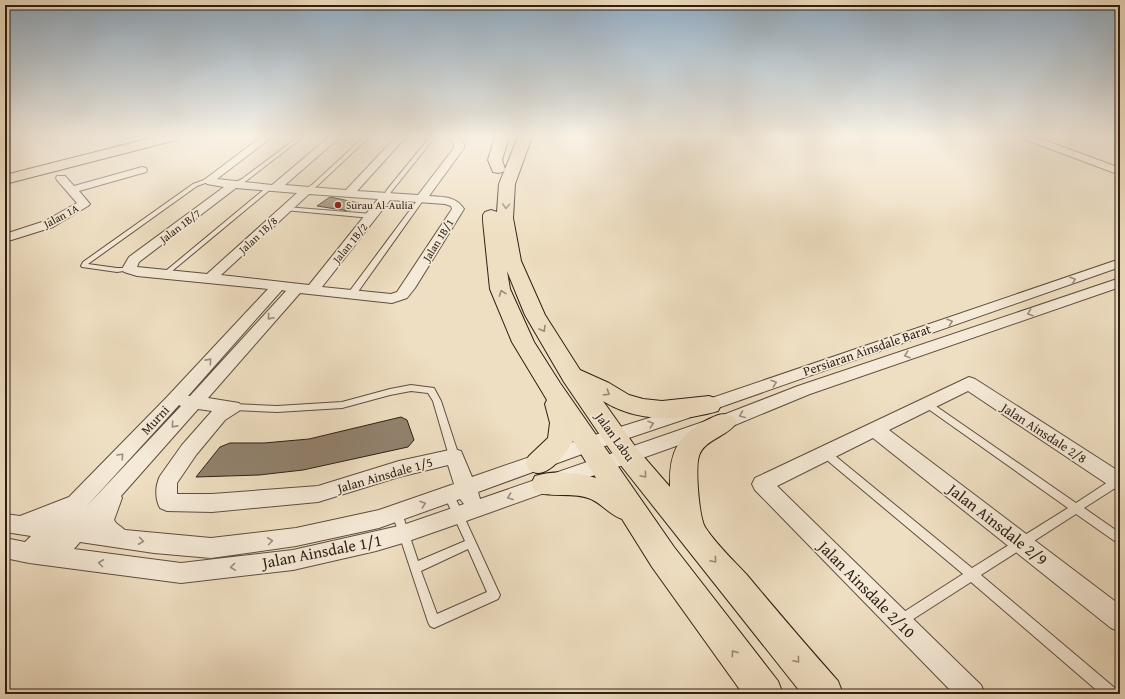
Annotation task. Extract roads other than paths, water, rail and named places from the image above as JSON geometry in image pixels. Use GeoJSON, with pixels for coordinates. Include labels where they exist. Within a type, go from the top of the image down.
{"type":"FeatureCollection","features":[{"type":"Feature","properties":{"kind":"main road"},"geometry":{"type":"LineString","coordinates":[[5,180],[45,170]]}},
{"type":"Feature","properties":{"kind":"main road","name":"Jalan Labu"},"geometry":{"type":"LineString","coordinates":[[505,170],[491,221],[500,290],[523,342],[562,383],[608,450],[663,557],[765,694]]}},
{"type":"Feature","properties":{"kind":"main road"},"geometry":{"type":"LineString","coordinates":[[663,557],[635,518],[619,502],[606,492],[588,485],[571,483],[541,474],[552,453],[559,445],[562,436],[562,383],[601,390],[620,401],[642,408],[716,414],[702,436],[689,447],[683,467],[690,530]]}},
{"type":"Feature","properties":{"kind":"main road","name":"Jalan Labu"},"geometry":{"type":"LineString","coordinates":[[608,450],[690,530],[825,694]]}},
{"type":"Feature","properties":{"kind":"street"},"geometry":{"type":"LineString","coordinates":[[71,190],[142,170]]}},
{"type":"Feature","properties":{"kind":"street"},"geometry":{"type":"LineString","coordinates":[[223,170],[209,180],[211,182],[234,185],[421,199],[442,170]]}},
{"type":"Feature","properties":{"kind":"street"},"geometry":{"type":"LineString","coordinates":[[272,188],[295,170]]}},
{"type":"Feature","properties":{"kind":"street"},"geometry":{"type":"LineString","coordinates":[[348,194],[371,170]]}},
{"type":"Feature","properties":{"kind":"street","name":"Jalan 1A"},"geometry":{"type":"LineString","coordinates":[[5,238],[49,224],[84,204],[61,178]]}},
{"type":"Feature","properties":{"kind":"street","name":"Jalan 1B/7"},"geometry":{"type":"LineString","coordinates":[[129,269],[134,260],[234,185]]}},
{"type":"Feature","properties":{"kind":"street","name":"Jalan 1B/8"},"geometry":{"type":"LineString","coordinates":[[210,278],[306,191]]}},
{"type":"Feature","properties":{"kind":"street","name":"Jalan 1B/2"},"geometry":{"type":"LineString","coordinates":[[304,289],[372,216],[387,196]]}},
{"type":"Feature","properties":{"kind":"street","name":"Jalan 1B/1"},"geometry":{"type":"LineString","coordinates":[[352,294],[392,299],[402,295],[408,288],[458,209],[455,204],[447,201],[421,199]]}},
{"type":"Feature","properties":{"kind":"street","name":"Persiaran Ainsdale Barat"},"geometry":{"type":"LineString","coordinates":[[608,450],[716,414],[1120,263]]}},
{"type":"Feature","properties":{"kind":"street"},"geometry":{"type":"LineString","coordinates":[[129,269],[137,272],[210,278],[352,294]]}},
{"type":"Feature","properties":{"kind":"street","name":"Persiaran Ainsdale Barat"},"geometry":{"type":"LineString","coordinates":[[716,414],[804,390],[1120,282]]}},
{"type":"Feature","properties":{"kind":"street","name":"Murni"},"geometry":{"type":"LineString","coordinates":[[29,553],[173,401],[278,286]]}},
{"type":"Feature","properties":{"kind":"street","name":"Murni"},"geometry":{"type":"LineString","coordinates":[[54,556],[257,332],[304,289]]}},
{"type":"Feature","properties":{"kind":"street"},"geometry":{"type":"LineString","coordinates":[[238,329],[257,332]]}},
{"type":"Feature","properties":{"kind":"street","name":"Jalan Ainsdale 2/8"},"geometry":{"type":"LineString","coordinates":[[927,404],[969,383],[1119,481]]}},
{"type":"Feature","properties":{"kind":"street"},"geometry":{"type":"LineString","coordinates":[[173,401],[233,408]]}},
{"type":"Feature","properties":{"kind":"street"},"geometry":{"type":"LineString","coordinates":[[825,453],[927,404]]}},
{"type":"Feature","properties":{"kind":"street","name":"Jalan Ainsdale 1/5"},"geometry":{"type":"LineString","coordinates":[[233,408],[219,415],[189,450],[167,482],[167,502],[212,503],[318,494],[399,469],[454,456]]}},
{"type":"Feature","properties":{"kind":"street","name":"Jalan Ainsdale 2/9"},"geometry":{"type":"LineString","coordinates":[[876,429],[1120,620]]}},
{"type":"Feature","properties":{"kind":"street","name":"Jalan Ainsdale 1/1"},"geometry":{"type":"LineString","coordinates":[[5,548],[29,553],[181,573],[294,560],[403,534],[467,512],[541,474],[608,450]]}},
{"type":"Feature","properties":{"kind":"street","name":"Jalan Ainsdale 2/10"},"geometry":{"type":"LineString","coordinates":[[825,453],[762,484],[972,694]]}},
{"type":"Feature","properties":{"kind":"street"},"geometry":{"type":"LineString","coordinates":[[454,456],[458,491],[467,512]]}},
{"type":"Feature","properties":{"kind":"street","name":"Jalan Ainsdale 1/1"},"geometry":{"type":"LineString","coordinates":[[11,524],[154,543],[211,548],[296,537],[379,519],[458,491],[541,474]]}},
{"type":"Feature","properties":{"kind":"street"},"geometry":{"type":"LineString","coordinates":[[11,524],[49,515],[69,505],[94,484]]}},
{"type":"Feature","properties":{"kind":"street"},"geometry":{"type":"LineString","coordinates":[[117,488],[107,508],[104,522],[108,530],[120,538]]}},
{"type":"Feature","properties":{"kind":"lane"},"geometry":{"type":"LineString","coordinates":[[234,185],[244,180],[258,170]]}},
{"type":"Feature","properties":{"kind":"lane"},"geometry":{"type":"LineString","coordinates":[[306,191],[332,170]]}},
{"type":"Feature","properties":{"kind":"lane"},"geometry":{"type":"LineString","coordinates":[[387,196],[388,192],[407,170]]}},
{"type":"Feature","properties":{"kind":"lane"},"geometry":{"type":"LineString","coordinates":[[129,269],[117,270],[84,266],[85,263],[195,185],[209,180]]}},
{"type":"Feature","properties":{"kind":"lane"},"geometry":{"type":"LineString","coordinates":[[164,275],[272,188]]}},
{"type":"Feature","properties":{"kind":"lane"},"geometry":{"type":"LineString","coordinates":[[352,294],[421,199]]}},
{"type":"Feature","properties":{"kind":"lane"},"geometry":{"type":"LineString","coordinates":[[286,209],[372,216]]}},
{"type":"Feature","properties":{"kind":"lane"},"geometry":{"type":"LineString","coordinates":[[233,408],[277,409],[342,405],[411,388],[431,390],[437,401],[454,456]]}},
{"type":"Feature","properties":{"kind":"lane"},"geometry":{"type":"LineString","coordinates":[[927,404],[1120,538]]}},
{"type":"Feature","properties":{"kind":"lane"},"geometry":{"type":"LineString","coordinates":[[825,453],[972,575],[1111,694]]}},
{"type":"Feature","properties":{"kind":"lane"},"geometry":{"type":"LineString","coordinates":[[900,622],[1119,481]]}},
{"type":"Feature","properties":{"kind":"lane"},"geometry":{"type":"LineString","coordinates":[[397,513],[434,622],[494,595],[471,543],[467,512]]}},
{"type":"Feature","properties":{"kind":"lane"},"geometry":{"type":"LineString","coordinates":[[415,568],[471,543]]}},
{"type":"Feature","properties":{"kind":"place","name":"Surau Al-Aulia"},"geometry":{"type":"Point","coordinates":[338,205]}}]}
